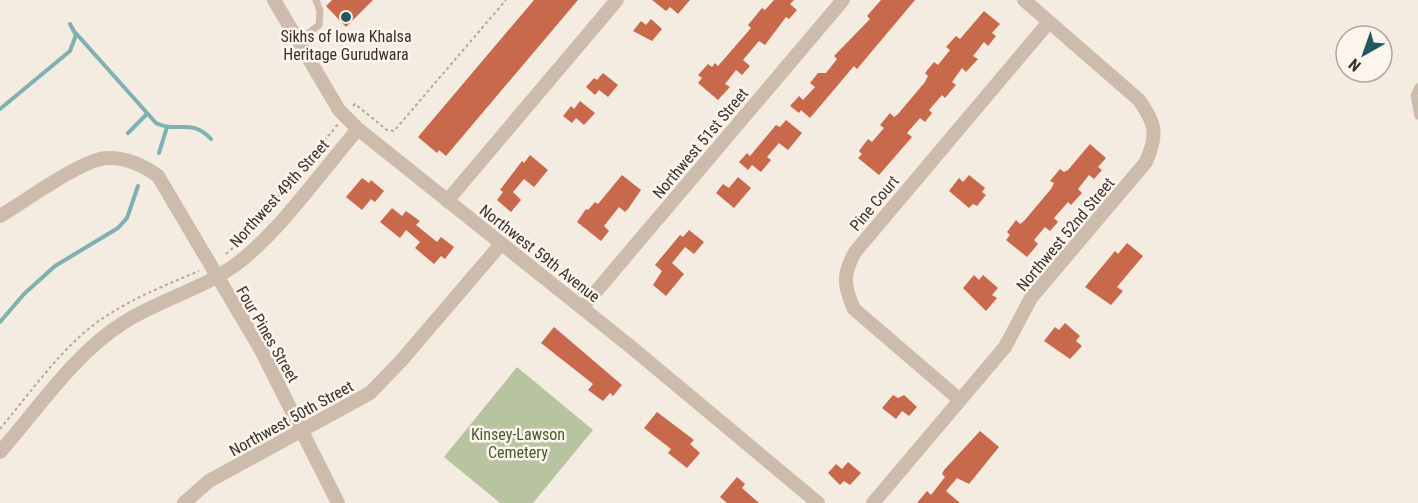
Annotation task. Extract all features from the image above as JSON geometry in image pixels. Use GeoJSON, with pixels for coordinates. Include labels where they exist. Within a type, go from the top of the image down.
{"type":"FeatureCollection","features":[{"type":"Feature","properties":{"kind":"street","name":"Northwest 59th Avenue"},"geometry":{"type":"LineString","coordinates":[[274,0],[345,116],[358,129],[582,308],[819,503]]}},
{"type":"Feature","properties":{"kind":"street"},"geometry":{"type":"LineString","coordinates":[[447,201],[618,0]]}},
{"type":"Feature","properties":{"kind":"street","name":"Northwest 51st Street"},"geometry":{"type":"LineString","coordinates":[[582,308],[843,0]]}},
{"type":"Feature","properties":{"kind":"street"},"geometry":{"type":"LineString","coordinates":[[1024,0],[1049,22]]}},
{"type":"Feature","properties":{"kind":"street","name":"Northwest 52nd Street"},"geometry":{"type":"LineString","coordinates":[[873,503],[1005,347],[1031,298],[1146,162],[1154,143],[1153,120],[1138,99],[1049,22]]}},
{"type":"Feature","properties":{"kind":"street","name":"Pine Court"},"geometry":{"type":"LineString","coordinates":[[960,400],[854,309],[848,295],[845,271],[855,252],[1049,22]]}},
{"type":"Feature","properties":{"kind":"street","name":"Northwest 49th Street"},"geometry":{"type":"LineString","coordinates":[[0,452],[89,350],[108,333],[124,322],[217,279],[245,257],[358,129]]}},
{"type":"Feature","properties":{"kind":"street","name":"Four Pines Street"},"geometry":{"type":"LineString","coordinates":[[0,216],[80,167],[105,158],[129,161],[144,166],[158,176],[261,350],[338,503]]}},
{"type":"Feature","properties":{"kind":"street","name":"Northwest 50th Street"},"geometry":{"type":"LineString","coordinates":[[183,503],[209,481],[360,400],[385,379],[501,243]]}},
{"type":"Feature","properties":{"kind":"lane"},"geometry":{"type":"LineString","coordinates":[[298,41],[319,25],[320,11],[316,0]]}},
{"type":"Feature","properties":{"kind":"lane"},"geometry":{"type":"LineString","coordinates":[[1418,87],[1414,95],[1418,116]]}},
{"type":"Feature","properties":{"kind":"path"},"geometry":{"type":"LineString","coordinates":[[0,429],[60,358],[94,325],[142,295],[210,266],[242,240],[355,104],[387,130],[394,131],[506,0]]}},
{"type":"Feature","properties":{"kind":"green space","name":"Kinsey-Lawson Cemetery"},"geometry":{"type":"Polygon","coordinates":[[[517,367],[593,430],[533,503],[500,503],[444,457],[517,367]]]}},
{"type":"Feature","properties":{"kind":"building","name":"Sikhs of Iowa Khalsa Heritage Gurudwara"},"geometry":{"type":"Polygon","coordinates":[[[332,0],[373,0],[346,27],[326,6],[332,0]]]}},
{"type":"Feature","properties":{"kind":"building"},"geometry":{"type":"Polygon","coordinates":[[[534,0],[578,0],[446,156],[439,150],[437,153],[418,137],[534,0]]]}},
{"type":"Feature","properties":{"kind":"building"},"geometry":{"type":"Polygon","coordinates":[[[652,0],[690,0],[678,14],[670,7],[666,11],[652,0]]]}},
{"type":"Feature","properties":{"kind":"building"},"geometry":{"type":"Polygon","coordinates":[[[774,0],[794,0],[790,4],[797,10],[789,19],[786,17],[765,45],[759,41],[743,60],[750,66],[742,75],[736,70],[725,84],[730,87],[718,100],[698,83],[702,78],[698,75],[708,64],[712,67],[715,63],[718,66],[751,28],[748,25],[762,8],[765,10],[774,0]]]}},
{"type":"Feature","properties":{"kind":"building"},"geometry":{"type":"Polygon","coordinates":[[[881,0],[915,0],[857,69],[854,66],[810,118],[801,110],[799,113],[790,106],[799,96],[803,100],[815,87],[810,83],[818,73],[826,73],[837,59],[834,56],[870,19],[867,16],[881,0]]]}},
{"type":"Feature","properties":{"kind":"building"},"geometry":{"type":"Polygon","coordinates":[[[984,11],[1000,24],[992,33],[996,36],[988,46],[984,42],[973,56],[978,59],[966,72],[962,68],[952,82],[956,85],[945,98],[942,95],[929,110],[932,113],[925,122],[920,118],[907,133],[912,137],[879,175],[858,158],[862,154],[859,151],[868,139],[872,142],[884,128],[880,125],[890,113],[894,117],[898,114],[925,82],[928,76],[925,73],[934,62],[938,65],[950,50],[946,47],[956,36],[960,39],[984,11]]]}},
{"type":"Feature","properties":{"kind":"building"},"geometry":{"type":"Polygon","coordinates":[[[651,19],[662,29],[652,41],[633,31],[641,21],[646,25],[651,19]]]}},
{"type":"Feature","properties":{"kind":"building"},"geometry":{"type":"Polygon","coordinates":[[[603,73],[618,85],[608,97],[599,90],[595,95],[586,87],[594,78],[597,80],[603,73]]]}},
{"type":"Feature","properties":{"kind":"building"},"geometry":{"type":"Polygon","coordinates":[[[580,101],[595,113],[584,125],[576,118],[572,123],[563,116],[571,106],[574,109],[580,101]]]}},
{"type":"Feature","properties":{"kind":"building"},"geometry":{"type":"Polygon","coordinates":[[[786,120],[802,133],[788,150],[779,143],[767,157],[771,160],[761,172],[752,165],[748,170],[739,162],[747,153],[750,156],[776,125],[780,127],[786,120]]]}},
{"type":"Feature","properties":{"kind":"building"},"geometry":{"type":"Polygon","coordinates":[[[1090,144],[1106,158],[1098,167],[1102,170],[1094,179],[1089,175],[1078,189],[1082,193],[1071,205],[1068,202],[1054,218],[1058,222],[1050,231],[1045,227],[1034,240],[1038,244],[1027,257],[1006,240],[1010,235],[1007,232],[1016,220],[1020,224],[1024,221],[1051,189],[1054,183],[1050,181],[1060,169],[1064,172],[1068,170],[1090,144]]]}},
{"type":"Feature","properties":{"kind":"building"},"geometry":{"type":"Polygon","coordinates":[[[530,155],[548,170],[534,187],[524,179],[513,192],[521,200],[511,212],[497,200],[503,192],[500,190],[522,161],[524,163],[530,155]]]}},
{"type":"Feature","properties":{"kind":"building"},"geometry":{"type":"Polygon","coordinates":[[[622,175],[641,190],[625,212],[619,207],[604,226],[609,231],[601,241],[577,222],[586,209],[588,210],[595,202],[598,204],[622,175]]]}},
{"type":"Feature","properties":{"kind":"building"},"geometry":{"type":"Polygon","coordinates":[[[969,175],[985,188],[982,192],[986,195],[977,206],[973,204],[969,208],[949,191],[959,178],[963,182],[969,175]]]}},
{"type":"Feature","properties":{"kind":"building"},"geometry":{"type":"Polygon","coordinates":[[[738,177],[751,188],[734,208],[716,193],[723,184],[729,188],[738,177]]]}},
{"type":"Feature","properties":{"kind":"building"},"geometry":{"type":"Polygon","coordinates":[[[362,178],[369,183],[371,180],[384,191],[375,202],[371,199],[362,210],[346,197],[362,178]]]}},
{"type":"Feature","properties":{"kind":"building"},"geometry":{"type":"Polygon","coordinates":[[[392,208],[402,216],[406,211],[420,221],[416,225],[437,242],[441,237],[454,247],[445,259],[441,256],[434,264],[415,248],[420,242],[406,230],[400,238],[380,222],[392,208]]]}},
{"type":"Feature","properties":{"kind":"building"},"geometry":{"type":"Polygon","coordinates":[[[689,230],[704,242],[694,254],[685,247],[672,263],[684,274],[666,296],[653,285],[662,271],[655,265],[680,235],[683,237],[689,230]]]}},
{"type":"Feature","properties":{"kind":"building"},"geometry":{"type":"Polygon","coordinates":[[[1127,243],[1143,256],[1117,287],[1123,291],[1111,305],[1085,287],[1115,251],[1118,254],[1127,243]]]}},
{"type":"Feature","properties":{"kind":"building"},"geometry":{"type":"Polygon","coordinates":[[[974,275],[979,280],[983,275],[998,288],[992,295],[997,298],[986,311],[963,288],[974,275]]]}},
{"type":"Feature","properties":{"kind":"building"},"geometry":{"type":"Polygon","coordinates":[[[1065,323],[1080,336],[1076,341],[1082,346],[1070,359],[1044,341],[1055,327],[1059,330],[1065,323]]]}},
{"type":"Feature","properties":{"kind":"building"},"geometry":{"type":"Polygon","coordinates":[[[554,327],[622,385],[613,396],[610,393],[603,401],[588,390],[593,384],[541,343],[554,327]]]}},
{"type":"Feature","properties":{"kind":"building"},"geometry":{"type":"Polygon","coordinates":[[[893,395],[898,398],[904,395],[917,407],[909,416],[902,411],[896,419],[882,408],[893,395]]]}},
{"type":"Feature","properties":{"kind":"building"},"geometry":{"type":"Polygon","coordinates":[[[657,412],[694,440],[690,444],[700,453],[687,468],[668,453],[671,449],[644,428],[657,412]]]}},
{"type":"Feature","properties":{"kind":"building"},"geometry":{"type":"Polygon","coordinates":[[[980,431],[999,447],[969,484],[957,478],[946,491],[960,503],[917,503],[927,491],[931,495],[945,477],[942,474],[944,470],[980,431]]]}},
{"type":"Feature","properties":{"kind":"building"},"geometry":{"type":"Polygon","coordinates":[[[848,462],[861,473],[850,485],[844,481],[840,485],[828,473],[836,464],[842,469],[848,462]]]}},
{"type":"Feature","properties":{"kind":"building"},"geometry":{"type":"Polygon","coordinates":[[[737,477],[745,484],[742,488],[759,503],[727,503],[720,497],[737,477]]]}},
{"type":"Feature","properties":{"kind":"waterway"},"geometry":{"type":"LineString","coordinates":[[0,109],[70,51],[76,35],[70,24]]}},
{"type":"Feature","properties":{"kind":"waterway"},"geometry":{"type":"LineString","coordinates":[[73,30],[156,123],[164,126],[197,129],[211,139]]}},
{"type":"Feature","properties":{"kind":"waterway"},"geometry":{"type":"LineString","coordinates":[[128,133],[147,114]]}},
{"type":"Feature","properties":{"kind":"waterway"},"geometry":{"type":"LineString","coordinates":[[159,153],[167,127]]}},
{"type":"Feature","properties":{"kind":"waterway"},"geometry":{"type":"LineString","coordinates":[[0,322],[24,294],[55,266],[118,228],[127,218],[138,186]]}},
{"type":"Feature","properties":{"kind":"place","name":"Sikhs of Iowa Khalsa Heritage Gurudwara"},"geometry":{"type":"Point","coordinates":[346,17]}}]}
